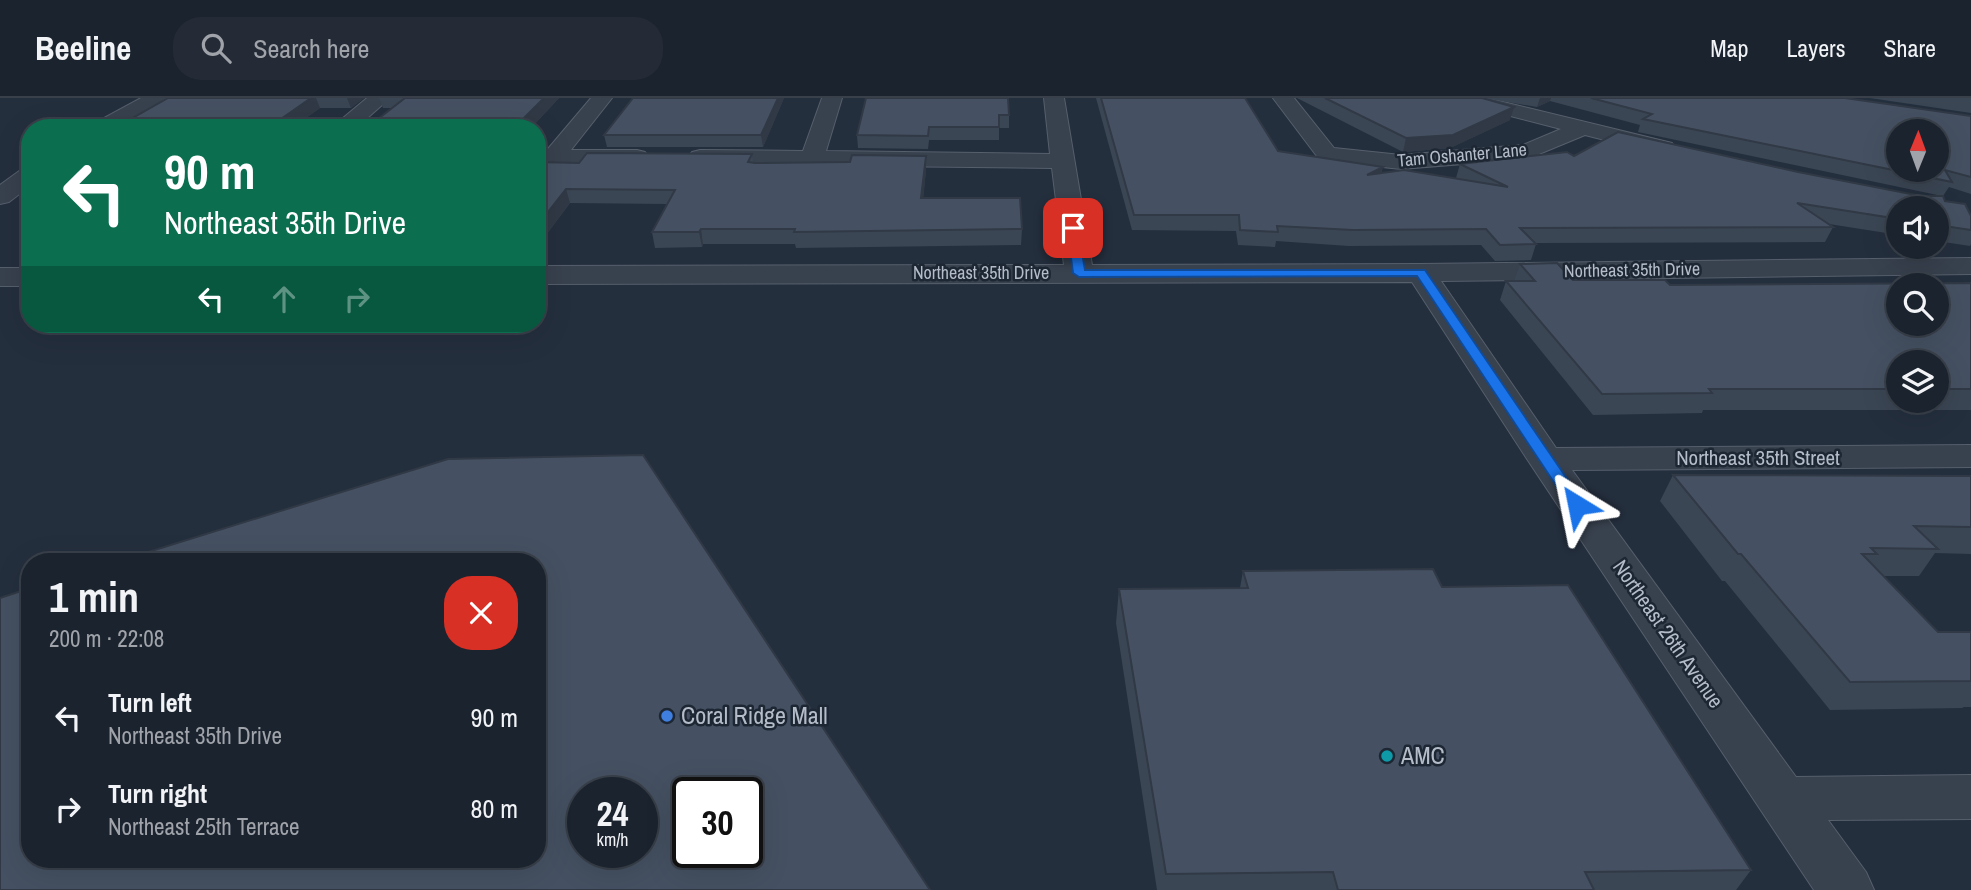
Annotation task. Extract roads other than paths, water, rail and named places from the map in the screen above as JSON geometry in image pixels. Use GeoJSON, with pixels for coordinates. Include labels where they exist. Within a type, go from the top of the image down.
{"type":"FeatureCollection","features":[{"type":"Feature","properties":{"kind":"street"},"geometry":{"type":"LineString","coordinates":[[119,119],[156,98]]}},
{"type":"Feature","properties":{"kind":"street"},"geometry":{"type":"LineString","coordinates":[[353,119],[380,98]]}},
{"type":"Feature","properties":{"kind":"street"},"geometry":{"type":"LineString","coordinates":[[546,156],[601,98]]}},
{"type":"Feature","properties":{"kind":"street"},"geometry":{"type":"LineString","coordinates":[[813,157],[832,98]]}},
{"type":"Feature","properties":{"kind":"street"},"geometry":{"type":"LineString","coordinates":[[1054,98],[1079,273]]}},
{"type":"Feature","properties":{"kind":"street","name":"Tam Oshanter Lane"},"geometry":{"type":"LineString","coordinates":[[1283,98],[1327,154],[1401,162],[1527,152],[1580,129]]}},
{"type":"Feature","properties":{"kind":"street"},"geometry":{"type":"LineString","coordinates":[[1462,98],[1686,153]]}},
{"type":"Feature","properties":{"kind":"street"},"geometry":{"type":"LineString","coordinates":[[546,157],[1064,161]]}},
{"type":"Feature","properties":{"kind":"street"},"geometry":{"type":"LineString","coordinates":[[0,197],[21,181]]}},
{"type":"Feature","properties":{"kind":"street","name":"Northeast 35th Drive"},"geometry":{"type":"LineString","coordinates":[[546,275],[1421,273],[1971,266]]}},
{"type":"Feature","properties":{"kind":"street","name":"Northeast 26th Avenue"},"geometry":{"type":"LineString","coordinates":[[1421,273],[1545,459],[1846,890]]}},
{"type":"Feature","properties":{"kind":"street"},"geometry":{"type":"LineString","coordinates":[[0,277],[21,277]]}},
{"type":"Feature","properties":{"kind":"street","name":"Northeast 35th Street"},"geometry":{"type":"LineString","coordinates":[[1545,459],[1971,456]]}},
{"type":"Feature","properties":{"kind":"street"},"geometry":{"type":"LineString","coordinates":[[1783,799],[1971,797]]}},
{"type":"Feature","properties":{"kind":"place","name":"Coral Ridge Mall"},"geometry":{"type":"Point","coordinates":[667,716]}},
{"type":"Feature","properties":{"kind":"place","name":"AMC"},"geometry":{"type":"Point","coordinates":[1387,756]}}]}
